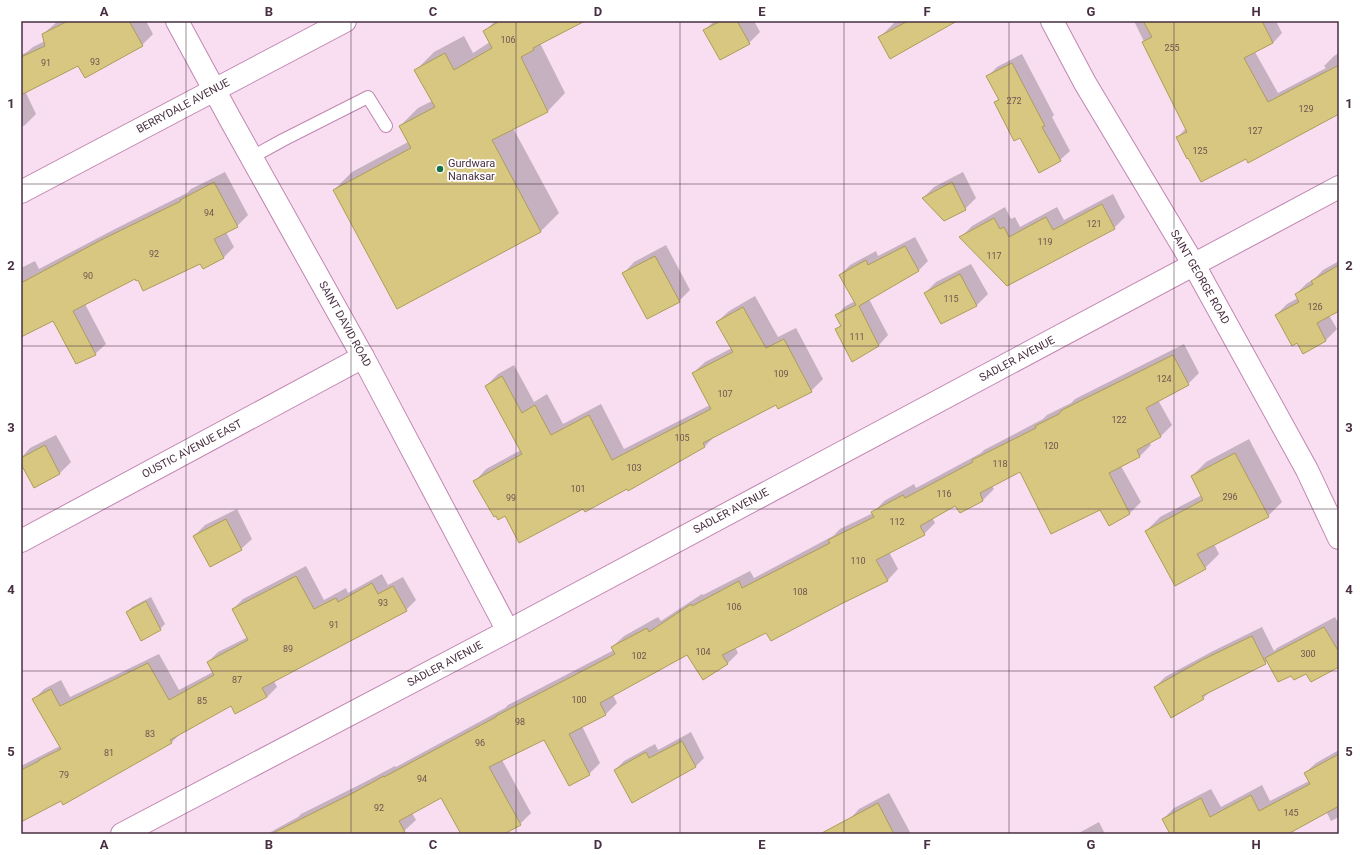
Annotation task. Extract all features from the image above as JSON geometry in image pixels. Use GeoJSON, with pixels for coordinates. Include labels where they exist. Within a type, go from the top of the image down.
{"type":"FeatureCollection","features":[{"type":"Feature","properties":{"kind":"street","name":"SAINT DAVID ROAD"},"geometry":{"type":"LineString","coordinates":[[177,21],[363,357],[508,631]]}},
{"type":"Feature","properties":{"kind":"street","name":"BERRYDALE AVENUE"},"geometry":{"type":"LineString","coordinates":[[21,192],[345,21]]}},
{"type":"Feature","properties":{"kind":"street","name":"SAINT GEORGE ROAD"},"geometry":{"type":"LineString","coordinates":[[1052,21],[1085,83],[1194,264],[1307,470],[1339,538]]}},
{"type":"Feature","properties":{"kind":"street","name":"SADLER AVENUE"},"geometry":{"type":"LineString","coordinates":[[122,834],[508,631],[1339,187]]}},
{"type":"Feature","properties":{"kind":"street","name":"OUSTIC AVENUE EAST"},"geometry":{"type":"LineString","coordinates":[[21,541],[363,357]]}},
{"type":"Feature","properties":{"kind":"lane"},"geometry":{"type":"LineString","coordinates":[[252,157],[282,140],[368,97],[386,126]]}},
{"type":"Feature","properties":{"kind":"building"},"geometry":{"type":"Polygon","coordinates":[[[68,21],[129,21],[143,46],[85,78],[78,66],[21,95],[21,57],[45,46],[42,34],[68,21]]]}},
{"type":"Feature","properties":{"kind":"building","name":"Gurdwara Nanaksar"},"geometry":{"type":"Polygon","coordinates":[[[500,21],[585,21],[533,48],[534,50],[521,57],[548,112],[492,140],[541,232],[397,309],[333,190],[411,148],[399,126],[435,107],[414,70],[445,53],[454,70],[492,48],[483,31],[500,21]]]}},
{"type":"Feature","properties":{"kind":"building"},"geometry":{"type":"Polygon","coordinates":[[[721,21],[737,21],[750,44],[720,60],[703,30],[721,21]]]}},
{"type":"Feature","properties":{"kind":"building"},"geometry":{"type":"Polygon","coordinates":[[[908,21],[957,21],[890,59],[878,37],[908,21]]]}},
{"type":"Feature","properties":{"kind":"building"},"geometry":{"type":"Polygon","coordinates":[[[1143,21],[1262,21],[1273,43],[1244,58],[1268,102],[1339,65],[1339,114],[1248,163],[1246,159],[1201,182],[1176,137],[1187,132],[1142,42],[1152,37],[1143,21]]]}},
{"type":"Feature","properties":{"kind":"building"},"geometry":{"type":"Polygon","coordinates":[[[1012,63],[1045,126],[1042,127],[1061,161],[1039,173],[1020,138],[1014,141],[994,102],[999,100],[986,76],[1012,63]]]}},
{"type":"Feature","properties":{"kind":"building"},"geometry":{"type":"Polygon","coordinates":[[[214,182],[238,227],[214,239],[224,258],[203,269],[200,264],[143,291],[138,280],[136,281],[135,279],[73,311],[96,355],[76,364],[53,321],[21,337],[21,283],[101,240],[181,201],[180,200],[214,182]]]}},
{"type":"Feature","properties":{"kind":"building"},"geometry":{"type":"Polygon","coordinates":[[[952,182],[966,210],[944,221],[922,198],[952,182]]]}},
{"type":"Feature","properties":{"kind":"building"},"geometry":{"type":"Polygon","coordinates":[[[1102,204],[1115,229],[1007,286],[959,237],[994,218],[1000,229],[1004,227],[1009,237],[1046,217],[1053,230],[1102,204]]]}},
{"type":"Feature","properties":{"kind":"building"},"geometry":{"type":"Polygon","coordinates":[[[905,246],[919,271],[859,306],[879,346],[852,362],[835,329],[841,326],[835,315],[856,305],[839,275],[866,260],[868,265],[905,246]]]}},
{"type":"Feature","properties":{"kind":"building"},"geometry":{"type":"Polygon","coordinates":[[[655,256],[680,302],[647,319],[622,273],[655,256]]]}},
{"type":"Feature","properties":{"kind":"building"},"geometry":{"type":"Polygon","coordinates":[[[1339,265],[1339,311],[1317,323],[1326,341],[1303,354],[1297,343],[1292,346],[1275,315],[1299,302],[1295,294],[1313,284],[1311,281],[1339,265]]]}},
{"type":"Feature","properties":{"kind":"building"},"geometry":{"type":"Polygon","coordinates":[[[960,274],[977,306],[941,324],[924,293],[960,274]]]}},
{"type":"Feature","properties":{"kind":"building"},"geometry":{"type":"Polygon","coordinates":[[[743,307],[766,348],[784,339],[812,392],[778,409],[776,405],[703,443],[705,447],[628,491],[627,489],[585,512],[583,509],[519,543],[505,516],[498,520],[496,516],[494,517],[473,481],[522,454],[485,386],[502,376],[522,413],[535,405],[551,435],[589,415],[612,460],[711,409],[692,373],[733,352],[716,322],[743,307]]]}},
{"type":"Feature","properties":{"kind":"building"},"geometry":{"type":"Polygon","coordinates":[[[1173,355],[1189,385],[1146,408],[1161,437],[1137,450],[1140,457],[1109,473],[1130,514],[1109,526],[1100,510],[1051,534],[1020,472],[980,493],[983,501],[960,513],[955,506],[920,526],[925,535],[876,560],[888,581],[771,641],[766,633],[722,655],[728,664],[703,680],[687,655],[600,703],[606,715],[569,734],[590,775],[569,786],[544,740],[489,767],[521,825],[504,834],[461,834],[441,798],[399,821],[406,834],[271,834],[384,777],[496,716],[615,654],[611,647],[647,628],[649,632],[691,604],[692,606],[739,581],[742,588],[830,543],[828,540],[874,517],[871,512],[903,495],[905,498],[973,462],[972,460],[1036,428],[1035,426],[1059,414],[1062,410],[1173,355]]]}},
{"type":"Feature","properties":{"kind":"building"},"geometry":{"type":"Polygon","coordinates":[[[45,445],[60,474],[34,488],[21,464],[21,458],[45,445]]]}},
{"type":"Feature","properties":{"kind":"building"},"geometry":{"type":"Polygon","coordinates":[[[1235,453],[1269,517],[1197,554],[1206,569],[1175,586],[1145,531],[1203,500],[1191,476],[1235,453]]]}},
{"type":"Feature","properties":{"kind":"building"},"geometry":{"type":"Polygon","coordinates":[[[226,519],[242,550],[210,567],[193,536],[226,519]]]}},
{"type":"Feature","properties":{"kind":"building"},"geometry":{"type":"Polygon","coordinates":[[[296,576],[314,609],[336,598],[338,602],[372,583],[378,594],[393,586],[407,611],[262,688],[267,697],[235,714],[231,706],[170,740],[172,743],[63,805],[61,801],[21,822],[21,770],[61,749],[32,699],[51,689],[60,706],[148,663],[169,700],[214,675],[207,662],[248,640],[232,609],[296,576]]]}},
{"type":"Feature","properties":{"kind":"building"},"geometry":{"type":"Polygon","coordinates":[[[146,601],[161,630],[141,641],[126,612],[146,601]]]}},
{"type":"Feature","properties":{"kind":"building"},"geometry":{"type":"Polygon","coordinates":[[[1324,627],[1339,652],[1339,667],[1311,682],[1306,674],[1294,680],[1291,676],[1278,682],[1265,658],[1324,627]]]}},
{"type":"Feature","properties":{"kind":"building"},"geometry":{"type":"Polygon","coordinates":[[[1252,636],[1266,664],[1202,696],[1204,699],[1171,718],[1154,687],[1204,659],[1252,636]]]}},
{"type":"Feature","properties":{"kind":"building"},"geometry":{"type":"Polygon","coordinates":[[[682,741],[696,767],[632,803],[614,770],[646,752],[649,758],[682,741]]]}},
{"type":"Feature","properties":{"kind":"building"},"geometry":{"type":"Polygon","coordinates":[[[1339,754],[1339,806],[1288,834],[1170,834],[1162,819],[1201,798],[1210,817],[1251,795],[1259,811],[1310,784],[1304,773],[1339,754]]]}},
{"type":"Feature","properties":{"kind":"building"},"geometry":{"type":"Polygon","coordinates":[[[878,803],[894,834],[820,834],[878,803]]]}},
{"type":"Feature","properties":{"kind":"place","name":"Gurdwara Nanaksar"},"geometry":{"type":"Point","coordinates":[440,169]}}]}
